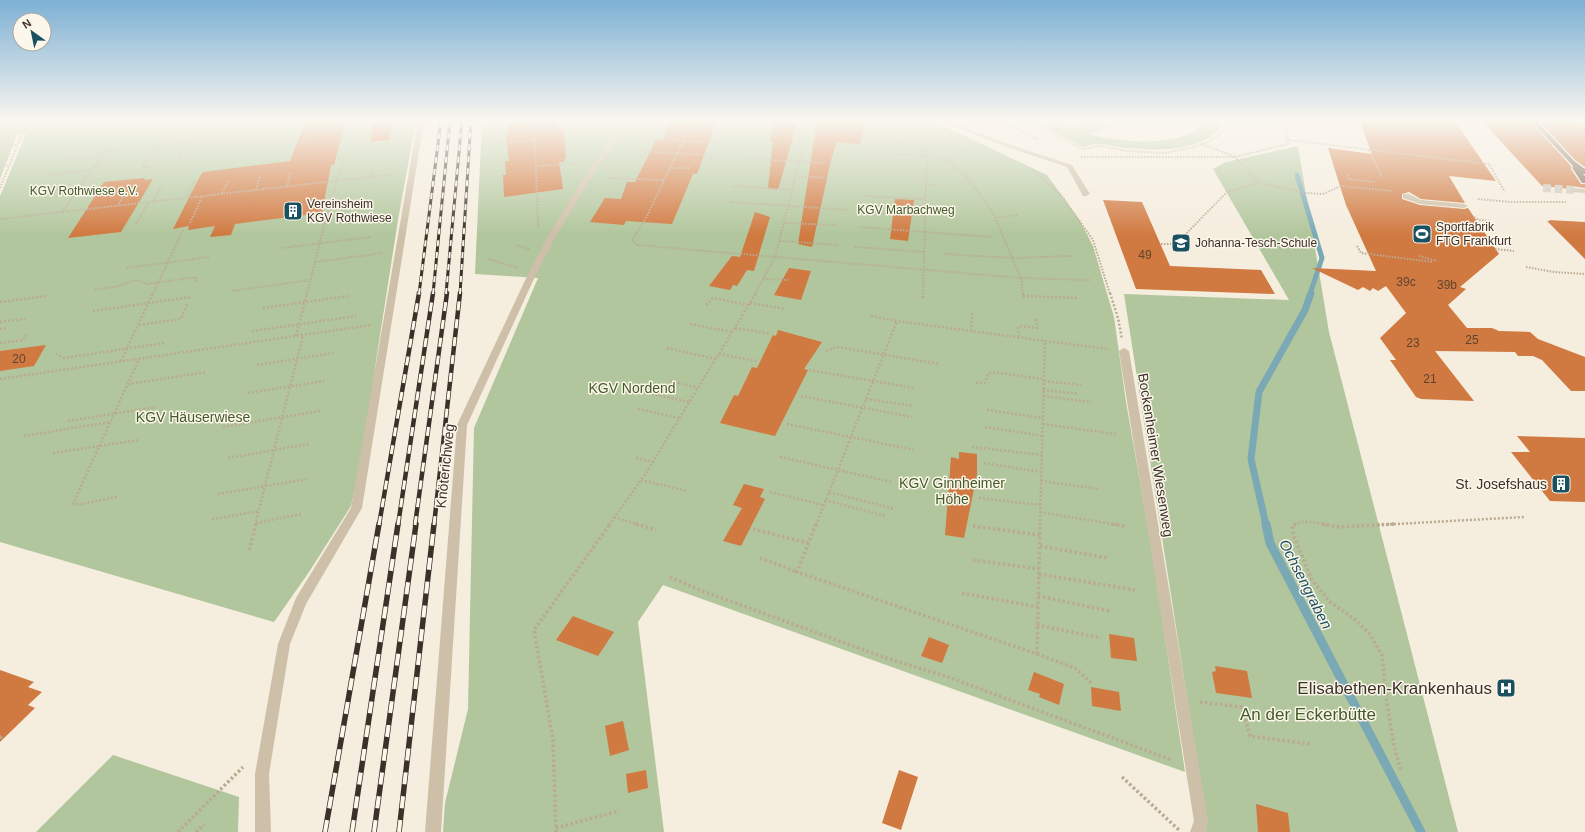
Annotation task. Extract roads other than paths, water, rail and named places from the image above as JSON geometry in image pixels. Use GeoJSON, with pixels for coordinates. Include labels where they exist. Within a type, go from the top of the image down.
{"type":"FeatureCollection","features":[{"type":"Feature","properties":{"kind":"main road"},"geometry":{"type":"LineString","coordinates":[[1569,159],[1585,172]]}},
{"type":"Feature","properties":{"kind":"main road"},"geometry":{"type":"LineString","coordinates":[[1572,162],[1585,181]]}},
{"type":"Feature","properties":{"kind":"lane"},"geometry":{"type":"LineString","coordinates":[[263,832],[262,774],[284,644],[300,602],[356,508],[414,159]]}},
{"type":"Feature","properties":{"kind":"lane","name":"Knöterichweg"},"geometry":{"type":"LineString","coordinates":[[433,832],[462,425],[533,272],[544,254],[554,232],[599,159]]}},
{"type":"Feature","properties":{"kind":"lane"},"geometry":{"type":"LineString","coordinates":[[1048,159],[1070,166],[1086,194]]}},
{"type":"Feature","properties":{"kind":"lane"},"geometry":{"type":"LineString","coordinates":[[1575,190],[1585,191]]}},
{"type":"Feature","properties":{"kind":"lane"},"geometry":{"type":"LineString","coordinates":[[1406,196],[1420,202],[1464,206]]}},
{"type":"Feature","properties":{"kind":"lane","name":"Bockenheimer Wiesenweg"},"geometry":{"type":"LineString","coordinates":[[1124,351],[1193,768],[1201,821],[1198,832]]}},
{"type":"Feature","properties":{"kind":"waterway","name":"Ochsengraben"},"geometry":{"type":"LineString","coordinates":[[1297,175],[1322,258],[1310,294]]}},
{"type":"Feature","properties":{"kind":"waterway","name":"Ochsengraben"},"geometry":{"type":"LineString","coordinates":[[1266,525],[1251,459],[1259,392],[1305,310],[1311,293]]}},
{"type":"Feature","properties":{"kind":"waterway","name":"Ochsengraben"},"geometry":{"type":"LineString","coordinates":[[1266,524],[1270,543],[1421,832]]}},
{"type":"Feature","properties":{"kind":"tunnel"},"geometry":{"type":"LineString","coordinates":[[1543,188],[1575,190]]}},
{"type":"Feature","properties":{"kind":"railway"},"geometry":{"type":"LineString","coordinates":[[419,294],[436,159]]}},
{"type":"Feature","properties":{"kind":"railway"},"geometry":{"type":"LineString","coordinates":[[433,294],[446,159]]}},
{"type":"Feature","properties":{"kind":"railway"},"geometry":{"type":"LineString","coordinates":[[446,294],[458,159]]}},
{"type":"Feature","properties":{"kind":"railway"},"geometry":{"type":"LineString","coordinates":[[460,294],[469,159]]}},
{"type":"Feature","properties":{"kind":"railway"},"geometry":{"type":"LineString","coordinates":[[379,525],[419,293]]}},
{"type":"Feature","properties":{"kind":"railway"},"geometry":{"type":"LineString","coordinates":[[398,525],[433,293]]}},
{"type":"Feature","properties":{"kind":"railway"},"geometry":{"type":"LineString","coordinates":[[415,525],[447,293]]}},
{"type":"Feature","properties":{"kind":"railway"},"geometry":{"type":"LineString","coordinates":[[434,525],[460,293]]}},
{"type":"Feature","properties":{"kind":"railway"},"geometry":{"type":"LineString","coordinates":[[325,832],[379,524]]}},
{"type":"Feature","properties":{"kind":"railway"},"geometry":{"type":"LineString","coordinates":[[352,832],[398,524]]}},
{"type":"Feature","properties":{"kind":"railway"},"geometry":{"type":"LineString","coordinates":[[374,832],[416,524]]}},
{"type":"Feature","properties":{"kind":"railway"},"geometry":{"type":"LineString","coordinates":[[399,832],[434,524]]}},
{"type":"Feature","properties":{"kind":"place","name":"Vereinsheim KGV Rothwiese"},"geometry":{"type":"Point","coordinates":[293,211]}},
{"type":"Feature","properties":{"kind":"place","name":"Sportfabrik FTG Frankfurt"},"geometry":{"type":"Point","coordinates":[1422,234]}},
{"type":"Feature","properties":{"kind":"place","name":"Johanna-Tesch-Schule"},"geometry":{"type":"Point","coordinates":[1181,243]}},
{"type":"Feature","properties":{"kind":"place","name":"St. Josefshaus"},"geometry":{"type":"Point","coordinates":[1561,484]}},
{"type":"Feature","properties":{"kind":"place","name":"Elisabethen-Krankenhaus"},"geometry":{"type":"Point","coordinates":[1506,688]}},
{"type":"Feature","properties":{"kind":"park label","name":"KGV Rothwiese e.V."},"geometry":{"type":"Point","coordinates":[84,191]}},
{"type":"Feature","properties":{"kind":"park label","name":"KGV Marbachweg"},"geometry":{"type":"Point","coordinates":[906,210]}},
{"type":"Feature","properties":{"kind":"park label","name":"KGV Nordend"},"geometry":{"type":"Point","coordinates":[632,388]}},
{"type":"Feature","properties":{"kind":"park label","name":"KGV Häuserwiese"},"geometry":{"type":"Point","coordinates":[193,417]}},
{"type":"Feature","properties":{"kind":"park label","name":"KGV Ginnheimer Höhe"},"geometry":{"type":"Point","coordinates":[952,492]}},
{"type":"Feature","properties":{"kind":"park label","name":"An der Eckerbütte"},"geometry":{"type":"Point","coordinates":[1308,714]}}]}
